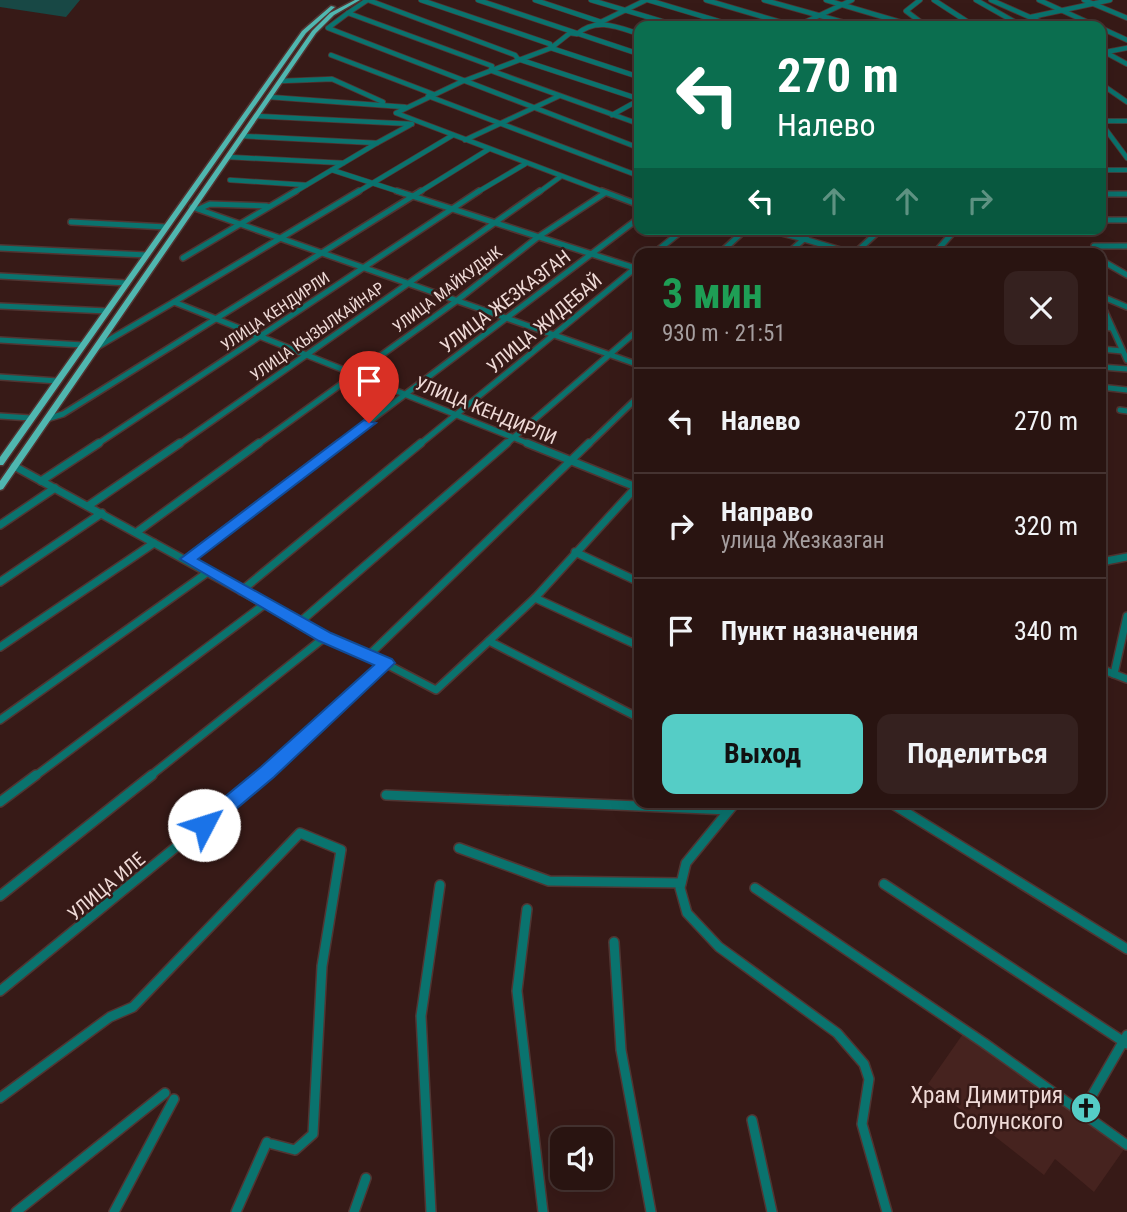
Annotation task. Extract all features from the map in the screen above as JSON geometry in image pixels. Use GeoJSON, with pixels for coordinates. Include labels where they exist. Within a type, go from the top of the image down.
{"type":"FeatureCollection","features":[{"type":"Feature","properties":{"kind":"main road"},"geometry":{"type":"LineString","coordinates":[[0,463],[309,26],[323,13],[347,0]]}},
{"type":"Feature","properties":{"kind":"main road"},"geometry":{"type":"LineString","coordinates":[[0,487],[325,19],[364,0]]}},
{"type":"Feature","properties":{"kind":"main road"},"geometry":{"type":"LineString","coordinates":[[276,71],[287,72]]}},
{"type":"Feature","properties":{"kind":"main road"},"geometry":{"type":"LineString","coordinates":[[154,245],[166,245]]}},
{"type":"Feature","properties":{"kind":"street"},"geometry":{"type":"LineString","coordinates":[[634,98],[518,59],[515,55],[364,0],[328,28],[461,82],[634,146]]}},
{"type":"Feature","properties":{"kind":"street"},"geometry":{"type":"LineString","coordinates":[[421,0],[634,76]]}},
{"type":"Feature","properties":{"kind":"street"},"geometry":{"type":"LineString","coordinates":[[478,0],[634,52]]}},
{"type":"Feature","properties":{"kind":"street"},"geometry":{"type":"LineString","coordinates":[[535,0],[634,32]]}},
{"type":"Feature","properties":{"kind":"street"},"geometry":{"type":"LineString","coordinates":[[547,4],[559,0]]}},
{"type":"Feature","properties":{"kind":"street"},"geometry":{"type":"LineString","coordinates":[[591,0],[661,21]]}},
{"type":"Feature","properties":{"kind":"street"},"geometry":{"type":"LineString","coordinates":[[577,34],[582,28],[647,0],[718,21]]}},
{"type":"Feature","properties":{"kind":"street"},"geometry":{"type":"LineString","coordinates":[[705,0],[778,21]]}},
{"type":"Feature","properties":{"kind":"street"},"geometry":{"type":"LineString","coordinates":[[764,0],[838,21]]}},
{"type":"Feature","properties":{"kind":"street"},"geometry":{"type":"LineString","coordinates":[[826,0],[895,21]]}},
{"type":"Feature","properties":{"kind":"street"},"geometry":{"type":"LineString","coordinates":[[808,21],[852,0]]}},
{"type":"Feature","properties":{"kind":"street"},"geometry":{"type":"LineString","coordinates":[[907,21],[908,9],[920,0]]}},
{"type":"Feature","properties":{"kind":"street"},"geometry":{"type":"LineString","coordinates":[[934,0],[966,21]]}},
{"type":"Feature","properties":{"kind":"street"},"geometry":{"type":"LineString","coordinates":[[976,0],[1013,21]]}},
{"type":"Feature","properties":{"kind":"street"},"geometry":{"type":"LineString","coordinates":[[991,0],[1038,21]]}},
{"type":"Feature","properties":{"kind":"street"},"geometry":{"type":"LineString","coordinates":[[1039,0],[1085,21]]}},
{"type":"Feature","properties":{"kind":"street"},"geometry":{"type":"LineString","coordinates":[[1084,0],[1127,19]]}},
{"type":"Feature","properties":{"kind":"street"},"geometry":{"type":"LineString","coordinates":[[1031,18],[1110,0]]}},
{"type":"Feature","properties":{"kind":"street"},"geometry":{"type":"LineString","coordinates":[[908,9],[921,21]]}},
{"type":"Feature","properties":{"kind":"street"},"geometry":{"type":"LineString","coordinates":[[348,13],[492,66],[491,70]]}},
{"type":"Feature","properties":{"kind":"street"},"geometry":{"type":"LineString","coordinates":[[1106,31],[1127,40]]}},
{"type":"Feature","properties":{"kind":"street"},"geometry":{"type":"LineString","coordinates":[[577,34],[570,33],[551,48],[461,82],[396,113],[416,123],[634,203]]}},
{"type":"Feature","properties":{"kind":"street"},"geometry":{"type":"LineString","coordinates":[[1106,51],[1127,48]]}},
{"type":"Feature","properties":{"kind":"street"},"geometry":{"type":"LineString","coordinates":[[1106,53],[1127,64]]}},
{"type":"Feature","properties":{"kind":"street"},"geometry":{"type":"LineString","coordinates":[[331,55],[634,174]]}},
{"type":"Feature","properties":{"kind":"street"},"geometry":{"type":"LineString","coordinates":[[491,70],[634,122]]}},
{"type":"Feature","properties":{"kind":"street"},"geometry":{"type":"LineString","coordinates":[[281,81],[332,79],[383,103]]}},
{"type":"Feature","properties":{"kind":"street"},"geometry":{"type":"LineString","coordinates":[[1106,87],[1127,102]]}},
{"type":"Feature","properties":{"kind":"street"},"geometry":{"type":"LineString","coordinates":[[1116,94],[1127,93]]}},
{"type":"Feature","properties":{"kind":"street"},"geometry":{"type":"LineString","coordinates":[[465,140],[560,96]]}},
{"type":"Feature","properties":{"kind":"street"},"geometry":{"type":"LineString","coordinates":[[270,97],[383,103],[406,107]]}},
{"type":"Feature","properties":{"kind":"street"},"geometry":{"type":"LineString","coordinates":[[612,115],[634,103]]}},
{"type":"Feature","properties":{"kind":"street"},"geometry":{"type":"LineString","coordinates":[[256,116],[416,123]]}},
{"type":"Feature","properties":{"kind":"street"},"geometry":{"type":"LineString","coordinates":[[1106,122],[1127,121]]}},
{"type":"Feature","properties":{"kind":"street"},"geometry":{"type":"LineString","coordinates":[[183,258],[377,143],[416,123]]}},
{"type":"Feature","properties":{"kind":"street"},"geometry":{"type":"LineString","coordinates":[[1106,129],[1127,158]]}},
{"type":"Feature","properties":{"kind":"street"},"geometry":{"type":"LineString","coordinates":[[97,347],[453,135]]}},
{"type":"Feature","properties":{"kind":"street"},"geometry":{"type":"LineString","coordinates":[[243,136],[377,143]]}},
{"type":"Feature","properties":{"kind":"street"},"geometry":{"type":"LineString","coordinates":[[47,419],[63,414],[220,319],[489,149]]}},
{"type":"Feature","properties":{"kind":"street"},"geometry":{"type":"LineString","coordinates":[[228,157],[344,163]]}},
{"type":"Feature","properties":{"kind":"street","name":"УЛИЦА КЕНДИРЛИ"},"geometry":{"type":"LineString","coordinates":[[41,481],[262,337],[451,208],[525,163]]}},
{"type":"Feature","properties":{"kind":"street"},"geometry":{"type":"LineString","coordinates":[[332,170],[592,256],[634,267]]}},
{"type":"Feature","properties":{"kind":"street"},"geometry":{"type":"LineString","coordinates":[[1106,170],[1127,170]]}},
{"type":"Feature","properties":{"kind":"street","name":"УЛИЦА КЫЗЫЛКАЙНАР"},"geometry":{"type":"LineString","coordinates":[[88,506],[309,356],[493,222],[560,177]]}},
{"type":"Feature","properties":{"kind":"street"},"geometry":{"type":"LineString","coordinates":[[230,180],[307,185]]}},
{"type":"Feature","properties":{"kind":"street","name":"УЛИЦА МАЙКУДЫК"},"geometry":{"type":"LineString","coordinates":[[137,532],[456,301],[538,237],[605,193]]}},
{"type":"Feature","properties":{"kind":"street"},"geometry":{"type":"LineString","coordinates":[[1106,194],[1127,194]]}},
{"type":"Feature","properties":{"kind":"street"},"geometry":{"type":"LineString","coordinates":[[195,208],[210,204],[269,206]]}},
{"type":"Feature","properties":{"kind":"street"},"geometry":{"type":"LineString","coordinates":[[195,208],[634,363]]}},
{"type":"Feature","properties":{"kind":"street"},"geometry":{"type":"LineString","coordinates":[[1106,220],[1127,220]]}},
{"type":"Feature","properties":{"kind":"street"},"geometry":{"type":"LineString","coordinates":[[71,222],[166,227]]}},
{"type":"Feature","properties":{"kind":"street","name":"УЛИЦА ЖЕЗКАЗГАН"},"geometry":{"type":"LineString","coordinates":[[187,559],[634,222]]}},
{"type":"Feature","properties":{"kind":"street"},"geometry":{"type":"LineString","coordinates":[[660,248],[677,235]]}},
{"type":"Feature","properties":{"kind":"street"},"geometry":{"type":"LineString","coordinates":[[725,248],[740,235]]}},
{"type":"Feature","properties":{"kind":"street"},"geometry":{"type":"LineString","coordinates":[[789,235],[834,248]]}},
{"type":"Feature","properties":{"kind":"street"},"geometry":{"type":"LineString","coordinates":[[794,248],[808,235]]}},
{"type":"Feature","properties":{"kind":"street"},"geometry":{"type":"LineString","coordinates":[[860,248],[875,235]]}},
{"type":"Feature","properties":{"kind":"street"},"geometry":{"type":"LineString","coordinates":[[1094,246],[1127,246]]}},
{"type":"Feature","properties":{"kind":"street"},"geometry":{"type":"LineString","coordinates":[[0,248],[147,255]]}},
{"type":"Feature","properties":{"kind":"street"},"geometry":{"type":"LineString","coordinates":[[1106,263],[1127,275]]}},
{"type":"Feature","properties":{"kind":"street","name":"УЛИЦА ЖИДЕБАЙ"},"geometry":{"type":"LineString","coordinates":[[242,591],[634,270]]}},
{"type":"Feature","properties":{"kind":"street"},"geometry":{"type":"LineString","coordinates":[[0,276],[127,283]]}},
{"type":"Feature","properties":{"kind":"street"},"geometry":{"type":"LineString","coordinates":[[1106,298],[1127,307]]}},
{"type":"Feature","properties":{"kind":"street","name":"УЛИЦА КЕНДИРЛИ"},"geometry":{"type":"LineString","coordinates":[[174,302],[634,484]]}},
{"type":"Feature","properties":{"kind":"street"},"geometry":{"type":"LineString","coordinates":[[0,306],[107,311]]}},
{"type":"Feature","properties":{"kind":"street"},"geometry":{"type":"LineString","coordinates":[[1106,315],[1127,360]]}},
{"type":"Feature","properties":{"kind":"street"},"geometry":{"type":"LineString","coordinates":[[1106,327],[1112,328]]}},
{"type":"Feature","properties":{"kind":"street"},"geometry":{"type":"LineString","coordinates":[[300,622],[634,334]]}},
{"type":"Feature","properties":{"kind":"street"},"geometry":{"type":"LineString","coordinates":[[0,341],[83,345]]}},
{"type":"Feature","properties":{"kind":"street"},"geometry":{"type":"LineString","coordinates":[[1106,367],[1127,369]]}},
{"type":"Feature","properties":{"kind":"street"},"geometry":{"type":"LineString","coordinates":[[0,377],[58,381]]}},
{"type":"Feature","properties":{"kind":"street"},"geometry":{"type":"LineString","coordinates":[[1106,388],[1127,390]]}},
{"type":"Feature","properties":{"kind":"street"},"geometry":{"type":"LineString","coordinates":[[369,655],[634,401]]}},
{"type":"Feature","properties":{"kind":"street"},"geometry":{"type":"LineString","coordinates":[[0,416],[32,418]]}},
{"type":"Feature","properties":{"kind":"street"},"geometry":{"type":"LineString","coordinates":[[14,466],[325,637],[386,663],[436,690],[535,598],[634,488]]}},
{"type":"Feature","properties":{"kind":"street"},"geometry":{"type":"LineString","coordinates":[[0,525],[55,488]]}},
{"type":"Feature","properties":{"kind":"street"},"geometry":{"type":"LineString","coordinates":[[0,583],[102,513]]}},
{"type":"Feature","properties":{"kind":"street"},"geometry":{"type":"LineString","coordinates":[[0,646],[154,542]]}},
{"type":"Feature","properties":{"kind":"street"},"geometry":{"type":"LineString","coordinates":[[575,552],[634,580]]}},
{"type":"Feature","properties":{"kind":"street"},"geometry":{"type":"LineString","coordinates":[[1106,561],[1127,557]]}},
{"type":"Feature","properties":{"kind":"street"},"geometry":{"type":"LineString","coordinates":[[0,720],[208,572]]}},
{"type":"Feature","properties":{"kind":"street"},"geometry":{"type":"LineString","coordinates":[[535,598],[634,644]]}},
{"type":"Feature","properties":{"kind":"street"},"geometry":{"type":"LineString","coordinates":[[0,802],[265,604]]}},
{"type":"Feature","properties":{"kind":"street"},"geometry":{"type":"LineString","coordinates":[[1114,674],[1127,616]]}},
{"type":"Feature","properties":{"kind":"street"},"geometry":{"type":"LineString","coordinates":[[0,896],[325,637]]}},
{"type":"Feature","properties":{"kind":"street"},"geometry":{"type":"LineString","coordinates":[[489,641],[634,715]]}},
{"type":"Feature","properties":{"kind":"street","name":"УЛИЦА ИЛЕ"},"geometry":{"type":"LineString","coordinates":[[0,990],[268,772],[386,663]]}},
{"type":"Feature","properties":{"kind":"street"},"geometry":{"type":"LineString","coordinates":[[1106,671],[1127,679]]}},
{"type":"Feature","properties":{"kind":"street"},"geometry":{"type":"LineString","coordinates":[[386,794],[634,802]]}},
{"type":"Feature","properties":{"kind":"street"},"geometry":{"type":"LineString","coordinates":[[729,808],[686,863],[681,883],[687,914],[719,947],[837,1033],[864,1064],[869,1079],[862,1124],[887,1212]]}},
{"type":"Feature","properties":{"kind":"street"},"geometry":{"type":"LineString","coordinates":[[899,808],[1127,949]]}},
{"type":"Feature","properties":{"kind":"street"},"geometry":{"type":"LineString","coordinates":[[0,1098],[110,1017],[133,1007],[300,833],[341,849],[322,966],[313,1134],[305,1144],[295,1150],[270,1143],[236,1212]]}},
{"type":"Feature","properties":{"kind":"street"},"geometry":{"type":"LineString","coordinates":[[459,848],[549,881],[681,883]]}},
{"type":"Feature","properties":{"kind":"street"},"geometry":{"type":"LineString","coordinates":[[884,884],[1126,1040],[1082,1113]]}},
{"type":"Feature","properties":{"kind":"street"},"geometry":{"type":"LineString","coordinates":[[431,1212],[421,1016],[440,885]]}},
{"type":"Feature","properties":{"kind":"street"},"geometry":{"type":"LineString","coordinates":[[755,888],[1127,1145]]}},
{"type":"Feature","properties":{"kind":"street"},"geometry":{"type":"LineString","coordinates":[[527,909],[517,991],[543,1212]]}},
{"type":"Feature","properties":{"kind":"street"},"geometry":{"type":"LineString","coordinates":[[614,942],[621,1050],[650,1212]]}},
{"type":"Feature","properties":{"kind":"street"},"geometry":{"type":"LineString","coordinates":[[16,1212],[169,1096],[114,1212]]}},
{"type":"Feature","properties":{"kind":"street"},"geometry":{"type":"LineString","coordinates":[[752,1120],[772,1212]]}},
{"type":"Feature","properties":{"kind":"street"},"geometry":{"type":"LineString","coordinates":[[354,1212],[366,1178]]}},
{"type":"Feature","properties":{"kind":"shaded area"},"geometry":{"type":"Polygon","coordinates":[[[965,1031],[1127,1145],[1094,1192],[1055,1159],[1044,1175],[928,1084],[965,1031]]]}},
{"type":"Feature","properties":{"kind":"water"},"geometry":{"type":"Polygon","coordinates":[[[0,0],[80,0],[66,17],[0,7],[0,0]]]}},
{"type":"Feature","properties":{"kind":"place","name":"Храм Димитрия Солунского"},"geometry":{"type":"Point","coordinates":[1086,1108]}},
{"type":"Feature","properties":{"kind":"route"},"geometry":{"type":"LineString","coordinates":[[204,825],[268,772],[386,663],[325,637],[187,559],[369,423]]}}]}
